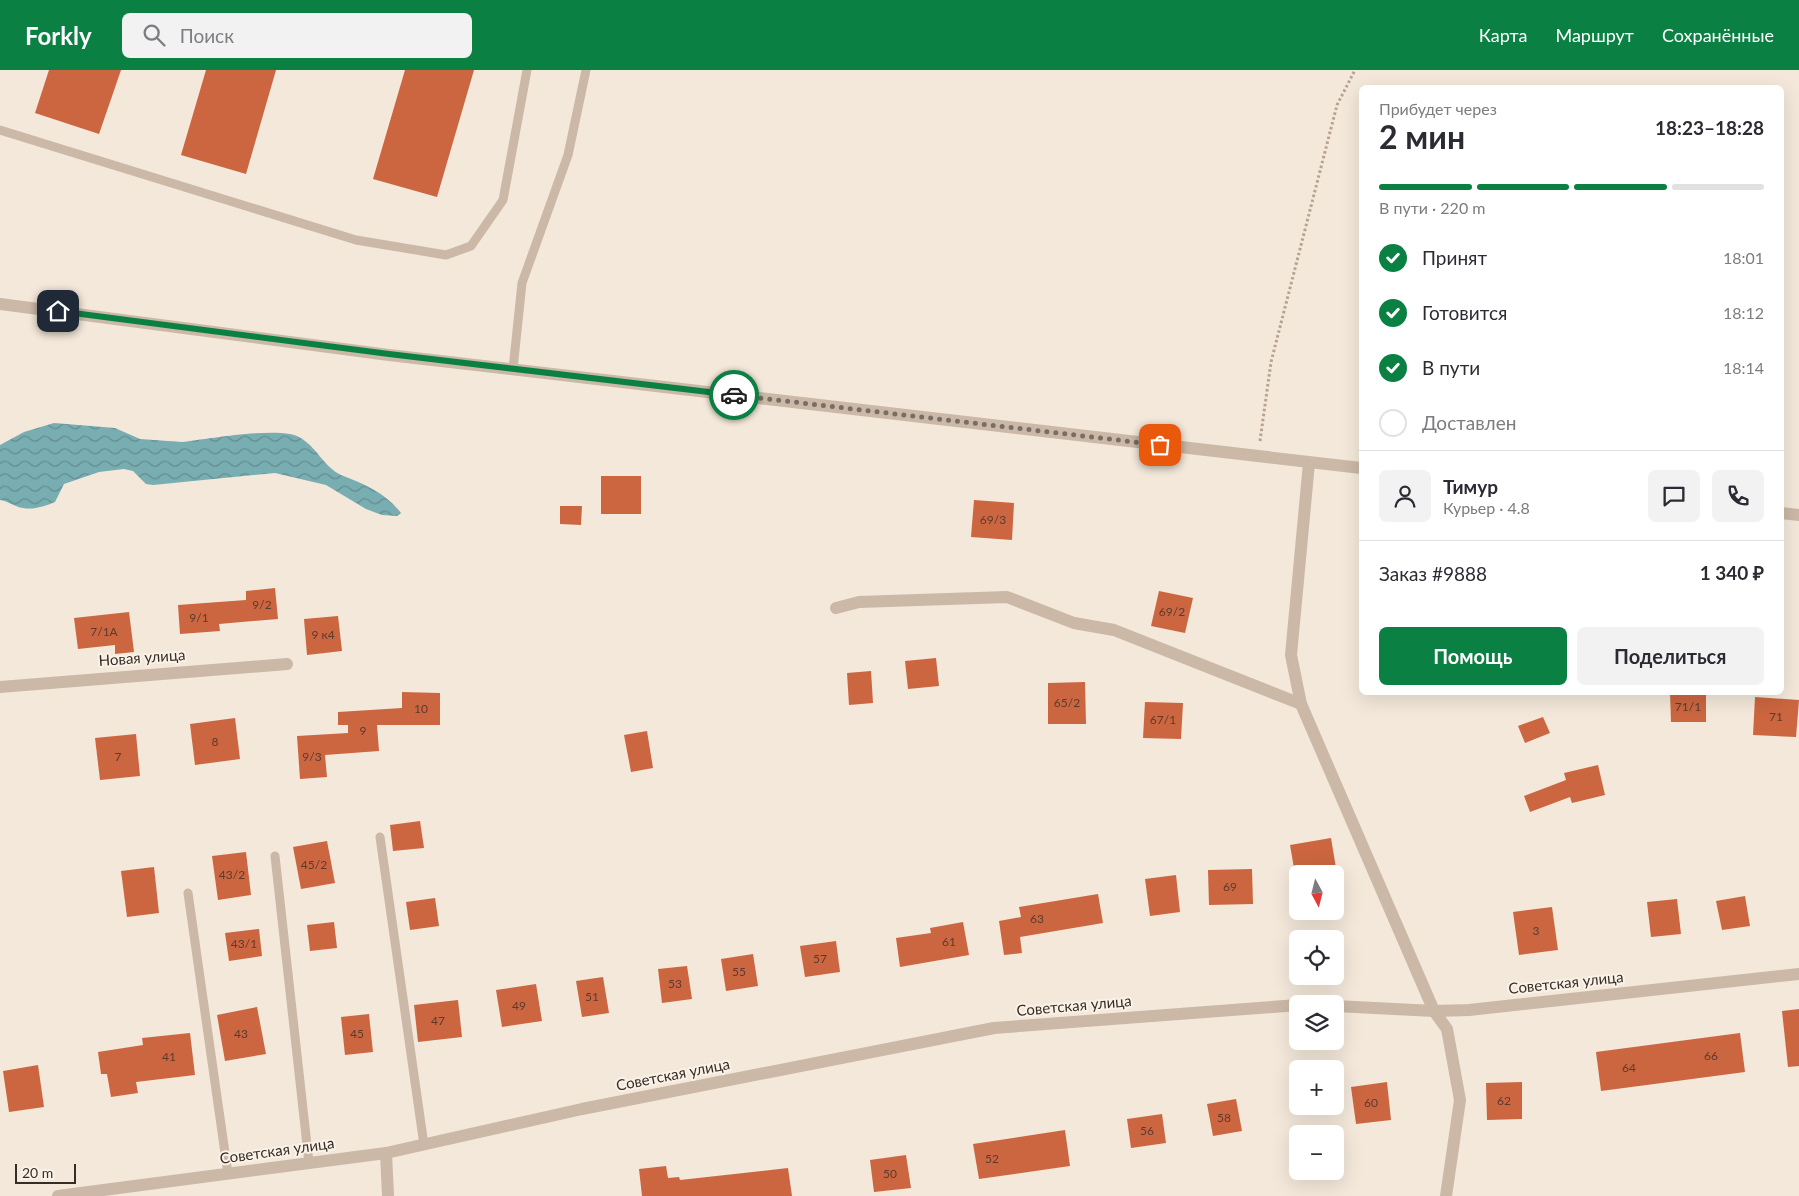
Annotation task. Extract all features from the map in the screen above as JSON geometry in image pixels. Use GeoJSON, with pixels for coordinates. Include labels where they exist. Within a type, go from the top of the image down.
{"type":"FeatureCollection","features":[{"type":"Feature","properties":{"kind":"street"},"geometry":{"type":"LineString","coordinates":[[0,304],[513,369],[1359,468]]}},
{"type":"Feature","properties":{"kind":"street"},"geometry":{"type":"LineString","coordinates":[[1309,463],[1291,655],[1301,704],[1434,1011],[1447,1029],[1460,1100],[1446,1196]]}},
{"type":"Feature","properties":{"kind":"street"},"geometry":{"type":"LineString","coordinates":[[1784,513],[1799,515]]}},
{"type":"Feature","properties":{"kind":"street"},"geometry":{"type":"LineString","coordinates":[[836,608],[859,602],[1007,597],[1074,623],[1114,630],[1301,704]]}},
{"type":"Feature","properties":{"kind":"street","name":"Новая улица"},"geometry":{"type":"LineString","coordinates":[[0,687],[287,664]]}},
{"type":"Feature","properties":{"kind":"street","name":"Советская улица"},"geometry":{"type":"LineString","coordinates":[[1344,1006],[1434,1011],[1469,1010],[1799,974]]}},
{"type":"Feature","properties":{"kind":"street","name":"Советская улица"},"geometry":{"type":"LineString","coordinates":[[58,1196],[386,1153],[582,1109],[994,1028],[1289,1005]]}},
{"type":"Feature","properties":{"kind":"street"},"geometry":{"type":"LineString","coordinates":[[386,1153],[388,1196]]}},
{"type":"Feature","properties":{"kind":"lane"},"geometry":{"type":"LineString","coordinates":[[0,130],[356,240],[446,255],[471,246],[503,200],[527,70]]}},
{"type":"Feature","properties":{"kind":"lane"},"geometry":{"type":"LineString","coordinates":[[513,369],[522,283],[568,155],[586,70]]}},
{"type":"Feature","properties":{"kind":"lane"},"geometry":{"type":"LineString","coordinates":[[380,837],[424,1144]]}},
{"type":"Feature","properties":{"kind":"lane"},"geometry":{"type":"LineString","coordinates":[[275,856],[309,1163]]}},
{"type":"Feature","properties":{"kind":"lane"},"geometry":{"type":"LineString","coordinates":[[188,893],[228,1174]]}},
{"type":"Feature","properties":{"kind":"path"},"geometry":{"type":"LineString","coordinates":[[1258,457],[1271,362],[1337,105],[1355,70]]}},
{"type":"Feature","properties":{"kind":"water"},"geometry":{"type":"Polygon","coordinates":[[[54,423],[115,428],[140,439],[182,442],[243,434],[290,434],[305,441],[335,471],[389,500],[401,513],[397,516],[382,515],[366,509],[326,485],[275,473],[153,485],[146,484],[133,471],[124,469],[99,472],[64,484],[55,502],[39,507],[23,508],[0,500],[0,445],[24,432],[54,423]]]}},
{"type":"Feature","properties":{"kind":"building"},"geometry":{"type":"Polygon","coordinates":[[[49,70],[121,70],[99,134],[35,113],[49,70]]]}},
{"type":"Feature","properties":{"kind":"building"},"geometry":{"type":"Polygon","coordinates":[[[206,70],[276,70],[246,174],[181,155],[206,70]]]}},
{"type":"Feature","properties":{"kind":"building"},"geometry":{"type":"Polygon","coordinates":[[[405,70],[474,70],[437,197],[373,179],[405,70]]]}},
{"type":"Feature","properties":{"kind":"building"},"geometry":{"type":"Polygon","coordinates":[[[601,476],[641,476],[641,514],[601,514],[601,476]]]}},
{"type":"Feature","properties":{"kind":"building"},"geometry":{"type":"Polygon","coordinates":[[[974,500],[1014,503],[1012,540],[971,537],[974,500]]]}},
{"type":"Feature","properties":{"kind":"building"},"geometry":{"type":"Polygon","coordinates":[[[560,506],[582,506],[581,525],[560,524],[560,506]]]}},
{"type":"Feature","properties":{"kind":"building"},"geometry":{"type":"Polygon","coordinates":[[[275,588],[278,619],[219,624],[220,631],[180,634],[178,605],[246,600],[246,591],[275,588]]]}},
{"type":"Feature","properties":{"kind":"building"},"geometry":{"type":"Polygon","coordinates":[[[1159,591],[1193,598],[1185,633],[1151,626],[1159,591]]]}},
{"type":"Feature","properties":{"kind":"building"},"geometry":{"type":"Polygon","coordinates":[[[129,612],[134,652],[115,654],[115,645],[78,649],[74,618],[129,612]]]}},
{"type":"Feature","properties":{"kind":"building"},"geometry":{"type":"Polygon","coordinates":[[[338,616],[342,651],[307,655],[304,619],[338,616]]]}},
{"type":"Feature","properties":{"kind":"building"},"geometry":{"type":"Polygon","coordinates":[[[936,658],[939,686],[908,689],[905,661],[936,658]]]}},
{"type":"Feature","properties":{"kind":"building"},"geometry":{"type":"Polygon","coordinates":[[[871,671],[873,703],[849,705],[847,673],[871,671]]]}},
{"type":"Feature","properties":{"kind":"building"},"geometry":{"type":"Polygon","coordinates":[[[1085,682],[1086,724],[1048,724],[1048,683],[1085,682]]]}},
{"type":"Feature","properties":{"kind":"building"},"geometry":{"type":"Polygon","coordinates":[[[402,692],[440,693],[440,725],[377,725],[379,751],[325,755],[327,777],[300,779],[297,736],[348,733],[348,725],[338,725],[338,712],[402,708],[402,692]]]}},
{"type":"Feature","properties":{"kind":"building"},"geometry":{"type":"Polygon","coordinates":[[[1670,695],[1706,695],[1706,722],[1671,722],[1670,695]]]}},
{"type":"Feature","properties":{"kind":"building"},"geometry":{"type":"Polygon","coordinates":[[[1755,697],[1799,700],[1796,737],[1753,735],[1755,697]]]}},
{"type":"Feature","properties":{"kind":"building"},"geometry":{"type":"Polygon","coordinates":[[[1145,702],[1183,703],[1181,739],[1143,738],[1145,702]]]}},
{"type":"Feature","properties":{"kind":"building"},"geometry":{"type":"Polygon","coordinates":[[[1543,717],[1550,733],[1525,743],[1518,726],[1543,717]]]}},
{"type":"Feature","properties":{"kind":"building"},"geometry":{"type":"Polygon","coordinates":[[[235,718],[240,759],[195,765],[190,724],[235,718]]]}},
{"type":"Feature","properties":{"kind":"building"},"geometry":{"type":"Polygon","coordinates":[[[647,731],[653,768],[631,772],[624,735],[647,731]]]}},
{"type":"Feature","properties":{"kind":"building"},"geometry":{"type":"Polygon","coordinates":[[[136,734],[140,776],[100,780],[95,738],[136,734]]]}},
{"type":"Feature","properties":{"kind":"building"},"geometry":{"type":"Polygon","coordinates":[[[1598,765],[1605,795],[1572,803],[1570,797],[1530,812],[1524,796],[1566,780],[1564,773],[1598,765]]]}},
{"type":"Feature","properties":{"kind":"building"},"geometry":{"type":"Polygon","coordinates":[[[420,821],[424,848],[393,851],[390,825],[420,821]]]}},
{"type":"Feature","properties":{"kind":"building"},"geometry":{"type":"Polygon","coordinates":[[[1331,838],[1336,865],[1293,865],[1290,845],[1331,838]]]}},
{"type":"Feature","properties":{"kind":"building"},"geometry":{"type":"Polygon","coordinates":[[[327,841],[335,883],[301,889],[293,847],[327,841]]]}},
{"type":"Feature","properties":{"kind":"building"},"geometry":{"type":"Polygon","coordinates":[[[246,852],[251,895],[218,900],[212,856],[246,852]]]}},
{"type":"Feature","properties":{"kind":"building"},"geometry":{"type":"Polygon","coordinates":[[[154,867],[159,913],[127,917],[121,871],[154,867]]]}},
{"type":"Feature","properties":{"kind":"building"},"geometry":{"type":"Polygon","coordinates":[[[1252,869],[1253,904],[1209,905],[1208,870],[1252,869]]]}},
{"type":"Feature","properties":{"kind":"building"},"geometry":{"type":"Polygon","coordinates":[[[1176,875],[1180,912],[1150,916],[1145,879],[1176,875]]]}},
{"type":"Feature","properties":{"kind":"building"},"geometry":{"type":"Polygon","coordinates":[[[1098,894],[1103,923],[1020,937],[1022,953],[1004,955],[999,921],[1021,917],[1019,907],[1098,894]]]}},
{"type":"Feature","properties":{"kind":"building"},"geometry":{"type":"Polygon","coordinates":[[[1745,896],[1750,926],[1722,930],[1716,901],[1745,896]]]}},
{"type":"Feature","properties":{"kind":"building"},"geometry":{"type":"Polygon","coordinates":[[[435,898],[439,926],[410,930],[406,902],[435,898]]]}},
{"type":"Feature","properties":{"kind":"building"},"geometry":{"type":"Polygon","coordinates":[[[1677,899],[1681,934],[1651,937],[1647,902],[1677,899]]]}},
{"type":"Feature","properties":{"kind":"building"},"geometry":{"type":"Polygon","coordinates":[[[1552,907],[1558,950],[1519,955],[1513,912],[1552,907]]]}},
{"type":"Feature","properties":{"kind":"building"},"geometry":{"type":"Polygon","coordinates":[[[334,922],[337,948],[310,951],[307,925],[334,922]]]}},
{"type":"Feature","properties":{"kind":"building"},"geometry":{"type":"Polygon","coordinates":[[[963,922],[969,955],[900,967],[896,938],[931,933],[930,928],[963,922]]]}},
{"type":"Feature","properties":{"kind":"building"},"geometry":{"type":"Polygon","coordinates":[[[259,929],[262,956],[229,961],[225,933],[259,929]]]}},
{"type":"Feature","properties":{"kind":"building"},"geometry":{"type":"Polygon","coordinates":[[[836,941],[840,972],[805,977],[800,946],[836,941]]]}},
{"type":"Feature","properties":{"kind":"building"},"geometry":{"type":"Polygon","coordinates":[[[753,954],[758,986],[726,991],[721,959],[753,954]]]}},
{"type":"Feature","properties":{"kind":"building"},"geometry":{"type":"Polygon","coordinates":[[[687,966],[692,999],[662,1003],[658,969],[687,966]]]}},
{"type":"Feature","properties":{"kind":"building"},"geometry":{"type":"Polygon","coordinates":[[[603,977],[609,1013],[582,1017],[576,981],[603,977]]]}},
{"type":"Feature","properties":{"kind":"building"},"geometry":{"type":"Polygon","coordinates":[[[536,984],[542,1021],[502,1027],[496,990],[536,984]]]}},
{"type":"Feature","properties":{"kind":"building"},"geometry":{"type":"Polygon","coordinates":[[[458,1000],[462,1037],[418,1042],[414,1005],[458,1000]]]}},
{"type":"Feature","properties":{"kind":"building"},"geometry":{"type":"Polygon","coordinates":[[[257,1007],[266,1054],[225,1061],[217,1015],[257,1007]]]}},
{"type":"Feature","properties":{"kind":"building"},"geometry":{"type":"Polygon","coordinates":[[[1799,1009],[1799,1066],[1788,1067],[1782,1011],[1799,1009]]]}},
{"type":"Feature","properties":{"kind":"building"},"geometry":{"type":"Polygon","coordinates":[[[369,1014],[373,1052],[345,1055],[341,1017],[369,1014]]]}},
{"type":"Feature","properties":{"kind":"building"},"geometry":{"type":"Polygon","coordinates":[[[190,1033],[195,1075],[136,1082],[138,1093],[111,1097],[107,1074],[101,1074],[98,1052],[143,1045],[142,1038],[190,1033]]]}},
{"type":"Feature","properties":{"kind":"building"},"geometry":{"type":"Polygon","coordinates":[[[1740,1033],[1745,1072],[1601,1091],[1596,1052],[1740,1033]]]}},
{"type":"Feature","properties":{"kind":"building"},"geometry":{"type":"Polygon","coordinates":[[[38,1065],[44,1107],[9,1112],[3,1071],[38,1065]]]}},
{"type":"Feature","properties":{"kind":"building"},"geometry":{"type":"Polygon","coordinates":[[[1387,1082],[1391,1120],[1356,1124],[1351,1087],[1387,1082]]]}},
{"type":"Feature","properties":{"kind":"building"},"geometry":{"type":"Polygon","coordinates":[[[1522,1082],[1522,1119],[1487,1120],[1486,1083],[1522,1082]]]}},
{"type":"Feature","properties":{"kind":"building"},"geometry":{"type":"Polygon","coordinates":[[[1236,1099],[1242,1131],[1213,1136],[1207,1104],[1236,1099]]]}},
{"type":"Feature","properties":{"kind":"building"},"geometry":{"type":"Polygon","coordinates":[[[1162,1114],[1166,1143],[1131,1148],[1127,1119],[1162,1114]]]}},
{"type":"Feature","properties":{"kind":"building"},"geometry":{"type":"Polygon","coordinates":[[[1065,1130],[1070,1166],[979,1179],[973,1144],[1065,1130]]]}},
{"type":"Feature","properties":{"kind":"building"},"geometry":{"type":"Polygon","coordinates":[[[906,1155],[911,1188],[874,1192],[870,1160],[906,1155]]]}},
{"type":"Feature","properties":{"kind":"building"},"geometry":{"type":"Polygon","coordinates":[[[666,1166],[668,1178],[679,1177],[680,1180],[788,1168],[792,1196],[642,1196],[639,1169],[666,1166]]]}},
{"type":"Feature","properties":{"kind":"way so far"},"geometry":{"type":"LineString","coordinates":[[734,395],[1160,445]]}},
{"type":"Feature","properties":{"kind":"route"},"geometry":{"type":"LineString","coordinates":[[58,311],[389,354],[734,395]]}}]}
